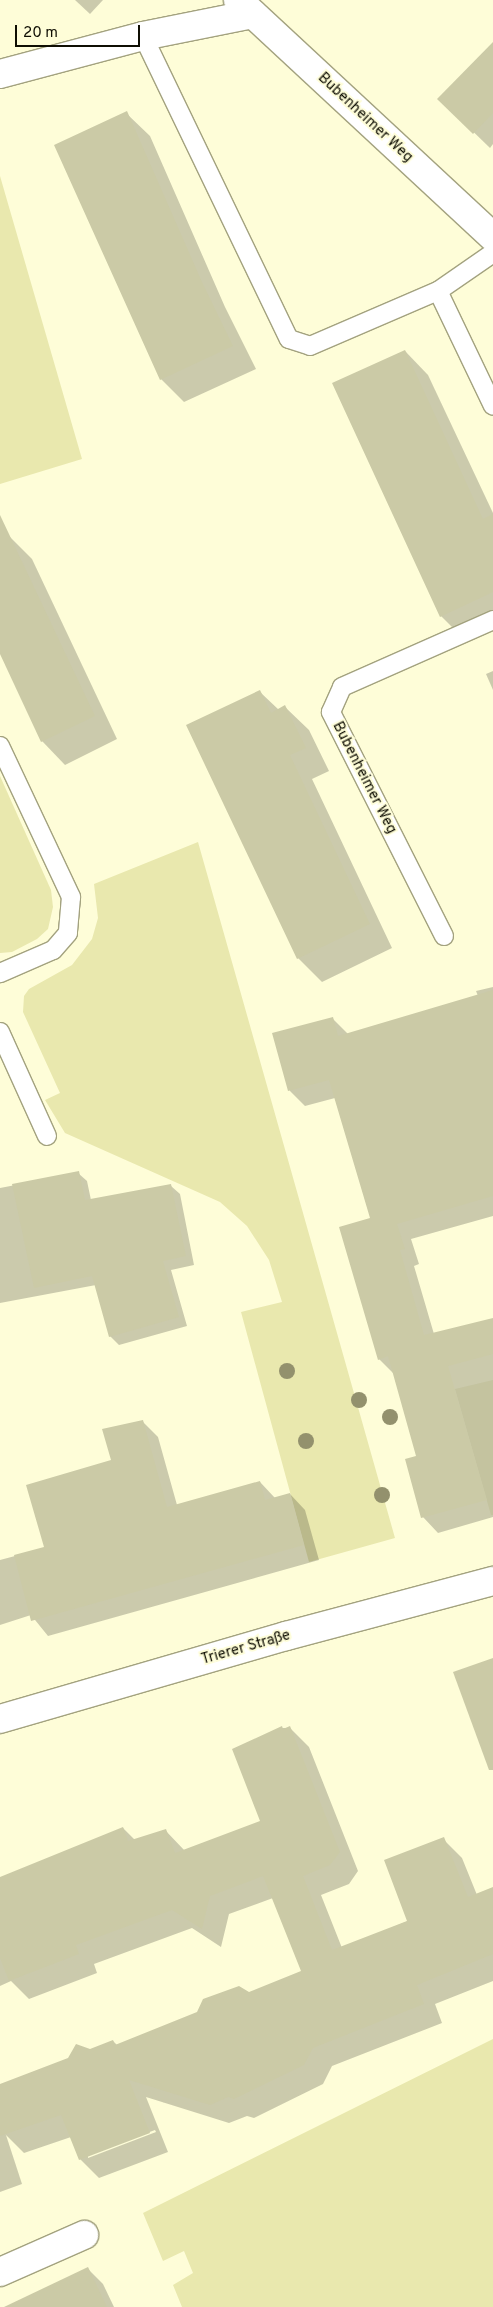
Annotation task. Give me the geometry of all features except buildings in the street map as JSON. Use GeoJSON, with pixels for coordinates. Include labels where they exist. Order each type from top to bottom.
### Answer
{"type":"FeatureCollection","features":[{"type":"Feature","properties":{"kind":"street"},"geometry":{"type":"LineString","coordinates":[[0,74],[245,7]]}},
{"type":"Feature","properties":{"kind":"street","name":"Bubenheimer Weg"},"geometry":{"type":"LineString","coordinates":[[245,7],[493,237]]}},
{"type":"Feature","properties":{"kind":"street","name":"Trierer Straße"},"geometry":{"type":"LineString","coordinates":[[0,1720],[286,1636],[493,1581]]}},
{"type":"Feature","properties":{"kind":"street"},"geometry":{"type":"LineString","coordinates":[[0,2272],[84,2234]]}},
{"type":"Feature","properties":{"kind":"lane"},"geometry":{"type":"LineString","coordinates":[[143,36],[289,339],[310,346],[438,291],[493,254]]}},
{"type":"Feature","properties":{"kind":"lane"},"geometry":{"type":"LineString","coordinates":[[438,291],[493,406]]}},
{"type":"Feature","properties":{"kind":"lane","name":"Bubenheimer Weg"},"geometry":{"type":"LineString","coordinates":[[444,936],[331,712],[342,687],[493,620]]}},
{"type":"Feature","properties":{"kind":"lane"},"geometry":{"type":"LineString","coordinates":[[0,746],[71,897],[68,933],[54,950],[0,973]]}},
{"type":"Feature","properties":{"kind":"lane"},"geometry":{"type":"LineString","coordinates":[[0,1032],[47,1136]]}},
{"type":"Feature","properties":{"kind":"shaded area"},"geometry":{"type":"Polygon","coordinates":[[[0,176],[82,459],[0,484],[0,176]]]}},
{"type":"Feature","properties":{"kind":"shaded area"},"geometry":{"type":"Polygon","coordinates":[[[0,776],[51,890],[53,907],[48,929],[37,939],[12,952],[0,953],[0,776]]]}},
{"type":"Feature","properties":{"kind":"shaded area"},"geometry":{"type":"Polygon","coordinates":[[[198,842],[395,1538],[309,1562],[241,1312],[282,1302],[269,1260],[247,1226],[220,1202],[65,1133],[45,1100],[60,1093],[23,1012],[24,996],[29,989],[72,965],[92,939],[98,918],[94,884],[198,842]]]}},
{"type":"Feature","properties":{"kind":"shaded area"},"geometry":{"type":"Polygon","coordinates":[[[493,1380],[493,1515],[491,1515],[455,1389],[493,1380]]]}},
{"type":"Feature","properties":{"kind":"shaded area"},"geometry":{"type":"Polygon","coordinates":[[[493,2039],[493,2307],[182,2307],[173,2285],[193,2273],[184,2251],[163,2261],[143,2213],[493,2039]]]}}]}
